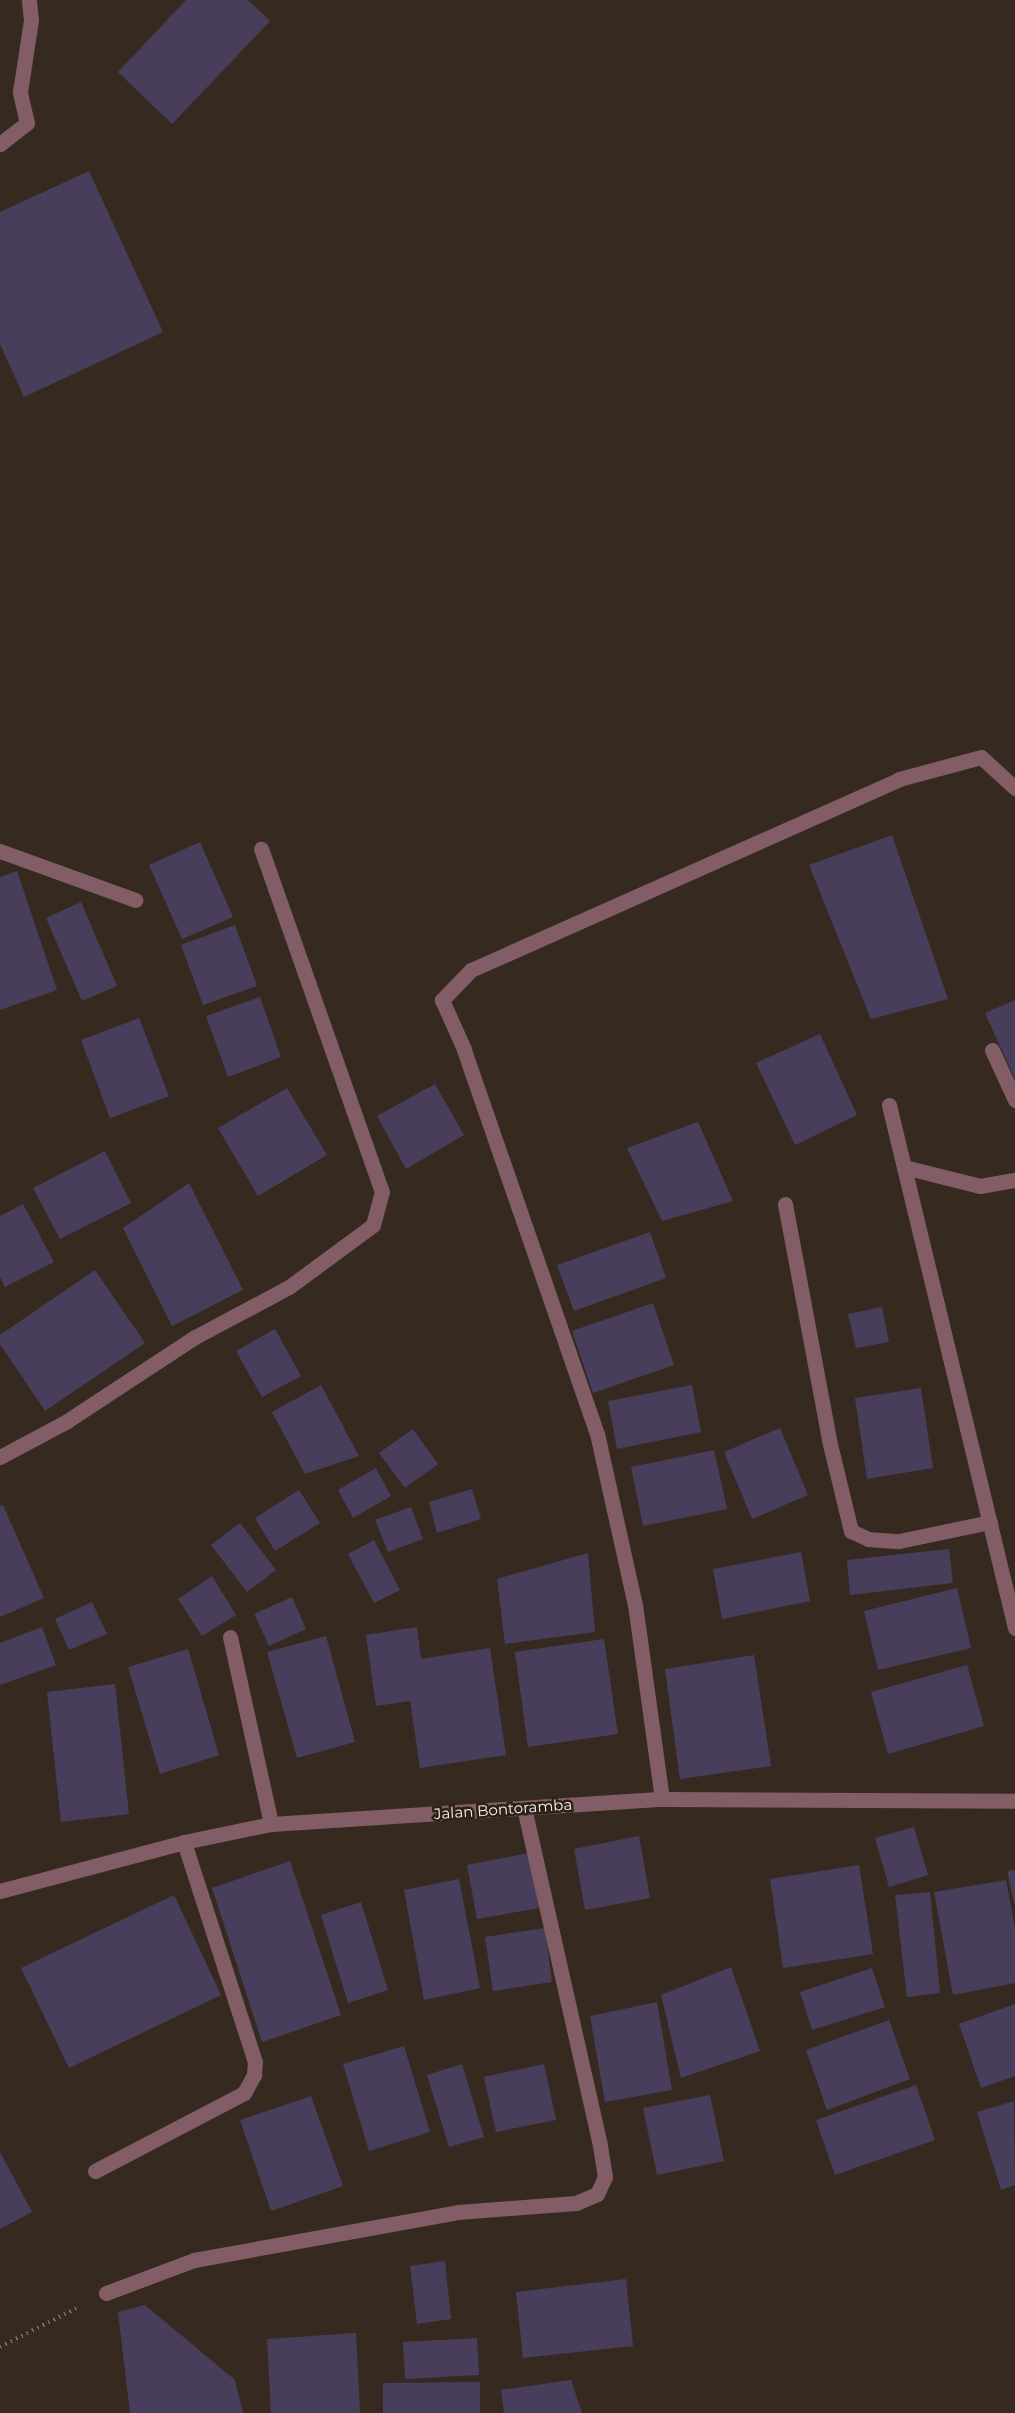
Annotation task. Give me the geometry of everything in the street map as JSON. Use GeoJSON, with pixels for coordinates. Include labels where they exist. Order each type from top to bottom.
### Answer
{"type":"FeatureCollection","features":[{"type":"Feature","properties":{"kind":"street"},"geometry":{"type":"LineString","coordinates":[[0,144],[27,123],[20,92],[31,20],[29,0]]}},
{"type":"Feature","properties":{"kind":"street"},"geometry":{"type":"LineString","coordinates":[[662,1799],[635,1605],[597,1434],[468,1060],[442,1000],[471,970],[899,779],[981,757],[1015,788]]}},
{"type":"Feature","properties":{"kind":"street"},"geometry":{"type":"LineString","coordinates":[[0,1457],[67,1420],[195,1337],[289,1287],[373,1225],[382,1192],[261,849]]}},
{"type":"Feature","properties":{"kind":"street"},"geometry":{"type":"LineString","coordinates":[[0,851],[135,900]]}},
{"type":"Feature","properties":{"kind":"street"},"geometry":{"type":"LineString","coordinates":[[992,1050],[1015,1100]]}},
{"type":"Feature","properties":{"kind":"street"},"geometry":{"type":"LineString","coordinates":[[889,1105],[1015,1628]]}},
{"type":"Feature","properties":{"kind":"street"},"geometry":{"type":"LineString","coordinates":[[904,1167],[980,1186],[1015,1180]]}},
{"type":"Feature","properties":{"kind":"street"},"geometry":{"type":"LineString","coordinates":[[784,1204],[829,1440],[851,1531],[868,1539],[899,1541],[990,1522]]}},
{"type":"Feature","properties":{"kind":"street"},"geometry":{"type":"LineString","coordinates":[[230,1637],[271,1824]]}},
{"type":"Feature","properties":{"kind":"street","name":"Jalan Bontoramba"},"geometry":{"type":"LineString","coordinates":[[0,1891],[184,1842],[271,1824],[662,1799],[1015,1801]]}},
{"type":"Feature","properties":{"kind":"street"},"geometry":{"type":"LineString","coordinates":[[106,2293],[194,2260],[458,2212],[576,2203],[597,2194],[605,2177],[600,2145],[524,1808]]}},
{"type":"Feature","properties":{"kind":"street"},"geometry":{"type":"LineString","coordinates":[[95,2171],[244,2093],[254,2075],[255,2062],[184,1842]]}},
{"type":"Feature","properties":{"kind":"path"},"geometry":{"type":"LineString","coordinates":[[0,2347],[106,2293]]}},
{"type":"Feature","properties":{"kind":"building"},"geometry":{"type":"Polygon","coordinates":[[[186,0],[248,0],[270,21],[172,124],[118,72],[186,0]]]}},
{"type":"Feature","properties":{"kind":"building"},"geometry":{"type":"Polygon","coordinates":[[[89,171],[163,332],[24,397],[0,344],[0,212],[89,171]]]}},
{"type":"Feature","properties":{"kind":"building"},"geometry":{"type":"Polygon","coordinates":[[[892,835],[948,999],[871,1019],[809,865],[892,835]]]}},
{"type":"Feature","properties":{"kind":"building"},"geometry":{"type":"Polygon","coordinates":[[[200,842],[233,917],[182,939],[149,865],[200,842]]]}},
{"type":"Feature","properties":{"kind":"building"},"geometry":{"type":"Polygon","coordinates":[[[17,871],[57,990],[0,1010],[0,877],[17,871]]]}},
{"type":"Feature","properties":{"kind":"building"},"geometry":{"type":"Polygon","coordinates":[[[81,902],[117,986],[82,1001],[46,918],[81,902]]]}},
{"type":"Feature","properties":{"kind":"building"},"geometry":{"type":"Polygon","coordinates":[[[235,925],[257,986],[203,1005],[181,945],[235,925]]]}},
{"type":"Feature","properties":{"kind":"building"},"geometry":{"type":"Polygon","coordinates":[[[260,997],[281,1057],[228,1077],[206,1016],[260,997]]]}},
{"type":"Feature","properties":{"kind":"building"},"geometry":{"type":"Polygon","coordinates":[[[1015,1000],[1015,1079],[985,1013],[1015,1000]]]}},
{"type":"Feature","properties":{"kind":"building"},"geometry":{"type":"Polygon","coordinates":[[[139,1018],[169,1096],[110,1118],[81,1040],[139,1018]]]}},
{"type":"Feature","properties":{"kind":"building"},"geometry":{"type":"Polygon","coordinates":[[[820,1034],[857,1115],[795,1145],[756,1063],[820,1034]]]}},
{"type":"Feature","properties":{"kind":"building"},"geometry":{"type":"Polygon","coordinates":[[[435,1084],[464,1135],[406,1169],[377,1116],[435,1084]]]}},
{"type":"Feature","properties":{"kind":"building"},"geometry":{"type":"Polygon","coordinates":[[[287,1088],[327,1155],[258,1196],[218,1128],[287,1088]]]}},
{"type":"Feature","properties":{"kind":"building"},"geometry":{"type":"Polygon","coordinates":[[[698,1122],[733,1201],[662,1221],[627,1148],[698,1122]]]}},
{"type":"Feature","properties":{"kind":"building"},"geometry":{"type":"Polygon","coordinates":[[[105,1151],[131,1203],[60,1239],[33,1188],[105,1151]]]}},
{"type":"Feature","properties":{"kind":"building"},"geometry":{"type":"Polygon","coordinates":[[[189,1183],[243,1290],[172,1326],[123,1228],[189,1183]]]}},
{"type":"Feature","properties":{"kind":"building"},"geometry":{"type":"Polygon","coordinates":[[[23,1204],[54,1262],[5,1287],[0,1277],[0,1216],[23,1204]]]}},
{"type":"Feature","properties":{"kind":"building"},"geometry":{"type":"Polygon","coordinates":[[[650,1232],[666,1278],[574,1311],[557,1265],[650,1232]]]}},
{"type":"Feature","properties":{"kind":"building"},"geometry":{"type":"Polygon","coordinates":[[[95,1270],[145,1343],[45,1411],[0,1344],[0,1335],[95,1270]]]}},
{"type":"Feature","properties":{"kind":"building"},"geometry":{"type":"Polygon","coordinates":[[[653,1303],[674,1365],[593,1393],[572,1331],[653,1303]]]}},
{"type":"Feature","properties":{"kind":"building"},"geometry":{"type":"Polygon","coordinates":[[[882,1307],[889,1342],[856,1348],[848,1314],[882,1307]]]}},
{"type":"Feature","properties":{"kind":"building"},"geometry":{"type":"Polygon","coordinates":[[[275,1329],[301,1376],[262,1397],[236,1351],[275,1329]]]}},
{"type":"Feature","properties":{"kind":"building"},"geometry":{"type":"Polygon","coordinates":[[[321,1385],[359,1456],[305,1474],[272,1412],[321,1385]]]}},
{"type":"Feature","properties":{"kind":"building"},"geometry":{"type":"Polygon","coordinates":[[[692,1385],[701,1432],[617,1449],[608,1401],[692,1385]]]}},
{"type":"Feature","properties":{"kind":"building"},"geometry":{"type":"Polygon","coordinates":[[[921,1388],[933,1468],[867,1479],[855,1398],[921,1388]]]}},
{"type":"Feature","properties":{"kind":"building"},"geometry":{"type":"Polygon","coordinates":[[[780,1428],[808,1495],[752,1519],[724,1452],[780,1428]]]}},
{"type":"Feature","properties":{"kind":"building"},"geometry":{"type":"Polygon","coordinates":[[[413,1429],[438,1464],[405,1488],[379,1453],[413,1429]]]}},
{"type":"Feature","properties":{"kind":"building"},"geometry":{"type":"Polygon","coordinates":[[[714,1450],[727,1509],[643,1526],[631,1467],[714,1450]]]}},
{"type":"Feature","properties":{"kind":"building"},"geometry":{"type":"Polygon","coordinates":[[[376,1468],[391,1496],[353,1518],[338,1490],[376,1468]]]}},
{"type":"Feature","properties":{"kind":"building"},"geometry":{"type":"Polygon","coordinates":[[[472,1489],[481,1519],[437,1533],[429,1502],[472,1489]]]}},
{"type":"Feature","properties":{"kind":"building"},"geometry":{"type":"Polygon","coordinates":[[[299,1490],[320,1523],[275,1551],[255,1518],[299,1490]]]}},
{"type":"Feature","properties":{"kind":"building"},"geometry":{"type":"Polygon","coordinates":[[[3,1505],[44,1598],[0,1617],[0,1506],[3,1505]]]}},
{"type":"Feature","properties":{"kind":"building"},"geometry":{"type":"Polygon","coordinates":[[[411,1507],[423,1539],[388,1552],[375,1520],[411,1507]]]}},
{"type":"Feature","properties":{"kind":"building"},"geometry":{"type":"Polygon","coordinates":[[[240,1523],[276,1570],[247,1592],[211,1545],[240,1523]]]}},
{"type":"Feature","properties":{"kind":"building"},"geometry":{"type":"Polygon","coordinates":[[[374,1540],[400,1590],[374,1603],[348,1554],[374,1540]]]}},
{"type":"Feature","properties":{"kind":"building"},"geometry":{"type":"Polygon","coordinates":[[[949,1549],[953,1583],[850,1595],[847,1560],[949,1549]]]}},
{"type":"Feature","properties":{"kind":"building"},"geometry":{"type":"Polygon","coordinates":[[[801,1552],[810,1601],[722,1619],[713,1569],[801,1552]]]}},
{"type":"Feature","properties":{"kind":"building"},"geometry":{"type":"Polygon","coordinates":[[[588,1553],[595,1632],[505,1644],[497,1579],[588,1553]]]}},
{"type":"Feature","properties":{"kind":"building"},"geometry":{"type":"Polygon","coordinates":[[[212,1576],[236,1615],[202,1636],[178,1599],[212,1576]]]}},
{"type":"Feature","properties":{"kind":"building"},"geometry":{"type":"Polygon","coordinates":[[[957,1588],[971,1648],[878,1670],[864,1611],[957,1588]]]}},
{"type":"Feature","properties":{"kind":"building"},"geometry":{"type":"Polygon","coordinates":[[[292,1597],[306,1629],[269,1646],[254,1614],[292,1597]]]}},
{"type":"Feature","properties":{"kind":"building"},"geometry":{"type":"Polygon","coordinates":[[[92,1602],[107,1634],[69,1650],[55,1619],[92,1602]]]}},
{"type":"Feature","properties":{"kind":"building"},"geometry":{"type":"Polygon","coordinates":[[[42,1627],[56,1665],[0,1685],[0,1643],[42,1627]]]}},
{"type":"Feature","properties":{"kind":"building"},"geometry":{"type":"Polygon","coordinates":[[[417,1627],[421,1659],[490,1648],[506,1755],[420,1768],[410,1701],[376,1706],[366,1635],[417,1627]]]}},
{"type":"Feature","properties":{"kind":"building"},"geometry":{"type":"Polygon","coordinates":[[[326,1636],[355,1742],[297,1758],[267,1652],[326,1636]]]}},
{"type":"Feature","properties":{"kind":"building"},"geometry":{"type":"Polygon","coordinates":[[[604,1639],[618,1734],[528,1747],[515,1652],[604,1639]]]}},
{"type":"Feature","properties":{"kind":"building"},"geometry":{"type":"Polygon","coordinates":[[[188,1649],[219,1755],[160,1774],[128,1667],[188,1649]]]}},
{"type":"Feature","properties":{"kind":"building"},"geometry":{"type":"Polygon","coordinates":[[[754,1655],[771,1766],[680,1779],[665,1669],[754,1655]]]}},
{"type":"Feature","properties":{"kind":"building"},"geometry":{"type":"Polygon","coordinates":[[[967,1665],[984,1726],[888,1754],[871,1692],[967,1665]]]}},
{"type":"Feature","properties":{"kind":"building"},"geometry":{"type":"Polygon","coordinates":[[[115,1684],[129,1814],[61,1822],[47,1692],[115,1684]]]}},
{"type":"Feature","properties":{"kind":"building"},"geometry":{"type":"Polygon","coordinates":[[[914,1827],[928,1875],[889,1887],[875,1838],[914,1827]]]}},
{"type":"Feature","properties":{"kind":"building"},"geometry":{"type":"Polygon","coordinates":[[[639,1836],[650,1898],[585,1910],[574,1849],[639,1836]]]}},
{"type":"Feature","properties":{"kind":"building"},"geometry":{"type":"Polygon","coordinates":[[[529,1853],[539,1908],[477,1919],[467,1865],[529,1853]]]}},
{"type":"Feature","properties":{"kind":"building"},"geometry":{"type":"Polygon","coordinates":[[[290,1861],[341,2015],[262,2042],[212,1888],[290,1861]]]}},
{"type":"Feature","properties":{"kind":"building"},"geometry":{"type":"Polygon","coordinates":[[[859,1865],[873,1954],[783,1968],[770,1879],[859,1865]]]}},
{"type":"Feature","properties":{"kind":"building"},"geometry":{"type":"Polygon","coordinates":[[[1015,1870],[1015,1903],[1014,1903],[1007,1871],[1015,1870]]]}},
{"type":"Feature","properties":{"kind":"building"},"geometry":{"type":"Polygon","coordinates":[[[459,1879],[480,1988],[424,2000],[404,1890],[459,1879]]]}},
{"type":"Feature","properties":{"kind":"building"},"geometry":{"type":"Polygon","coordinates":[[[1006,1880],[1015,1929],[1015,1983],[953,1995],[934,1892],[1006,1880]]]}},
{"type":"Feature","properties":{"kind":"building"},"geometry":{"type":"Polygon","coordinates":[[[930,1892],[940,1993],[907,1997],[895,1895],[930,1892]]]}},
{"type":"Feature","properties":{"kind":"building"},"geometry":{"type":"Polygon","coordinates":[[[174,1895],[221,1995],[69,2068],[21,1968],[174,1895]]]}},
{"type":"Feature","properties":{"kind":"building"},"geometry":{"type":"Polygon","coordinates":[[[361,1902],[388,1990],[348,2003],[321,1915],[361,1902]]]}},
{"type":"Feature","properties":{"kind":"building"},"geometry":{"type":"Polygon","coordinates":[[[545,1928],[552,1982],[493,1991],[485,1937],[545,1928]]]}},
{"type":"Feature","properties":{"kind":"building"},"geometry":{"type":"Polygon","coordinates":[[[731,1967],[760,2051],[681,2078],[661,1995],[731,1967]]]}},
{"type":"Feature","properties":{"kind":"building"},"geometry":{"type":"Polygon","coordinates":[[[872,1968],[885,2007],[812,2030],[800,1992],[872,1968]]]}},
{"type":"Feature","properties":{"kind":"building"},"geometry":{"type":"Polygon","coordinates":[[[657,2002],[672,2090],[605,2102],[590,2016],[657,2002]]]}},
{"type":"Feature","properties":{"kind":"building"},"geometry":{"type":"Polygon","coordinates":[[[1015,2004],[1015,2076],[981,2088],[959,2024],[1015,2004]]]}},
{"type":"Feature","properties":{"kind":"building"},"geometry":{"type":"Polygon","coordinates":[[[889,2020],[910,2079],[827,2110],[806,2050],[889,2020]]]}},
{"type":"Feature","properties":{"kind":"building"},"geometry":{"type":"Polygon","coordinates":[[[404,2046],[430,2132],[369,2151],[343,2064],[404,2046]]]}},
{"type":"Feature","properties":{"kind":"building"},"geometry":{"type":"Polygon","coordinates":[[[462,2064],[484,2137],[449,2147],[427,2075],[462,2064]]]}},
{"type":"Feature","properties":{"kind":"building"},"geometry":{"type":"Polygon","coordinates":[[[544,2064],[556,2120],[496,2132],[484,2077],[544,2064]]]}},
{"type":"Feature","properties":{"kind":"building"},"geometry":{"type":"Polygon","coordinates":[[[916,2085],[935,2140],[835,2175],[816,2120],[916,2085]]]}},
{"type":"Feature","properties":{"kind":"building"},"geometry":{"type":"Polygon","coordinates":[[[710,2095],[724,2161],[657,2175],[643,2108],[710,2095]]]}},
{"type":"Feature","properties":{"kind":"building"},"geometry":{"type":"Polygon","coordinates":[[[311,2096],[343,2186],[271,2211],[240,2120],[311,2096]]]}},
{"type":"Feature","properties":{"kind":"building"},"geometry":{"type":"Polygon","coordinates":[[[1014,2101],[1015,2185],[1001,2190],[977,2112],[1014,2101]]]}},
{"type":"Feature","properties":{"kind":"building"},"geometry":{"type":"Polygon","coordinates":[[[0,2152],[32,2212],[0,2229],[0,2152]]]}},
{"type":"Feature","properties":{"kind":"building"},"geometry":{"type":"Polygon","coordinates":[[[445,2261],[451,2319],[417,2324],[410,2266],[445,2261]]]}},
{"type":"Feature","properties":{"kind":"building"},"geometry":{"type":"Polygon","coordinates":[[[626,2279],[633,2346],[523,2358],[516,2292],[626,2279]]]}},
{"type":"Feature","properties":{"kind":"building"},"geometry":{"type":"Polygon","coordinates":[[[145,2305],[235,2380],[243,2413],[130,2413],[118,2312],[145,2305]]]}},
{"type":"Feature","properties":{"kind":"building"},"geometry":{"type":"Polygon","coordinates":[[[356,2333],[360,2413],[271,2413],[267,2339],[356,2333]]]}},
{"type":"Feature","properties":{"kind":"building"},"geometry":{"type":"Polygon","coordinates":[[[477,2338],[479,2375],[405,2379],[403,2342],[477,2338]]]}},
{"type":"Feature","properties":{"kind":"building"},"geometry":{"type":"Polygon","coordinates":[[[571,2380],[582,2413],[504,2413],[501,2390],[571,2380]]]}},
{"type":"Feature","properties":{"kind":"building"},"geometry":{"type":"Polygon","coordinates":[[[480,2382],[480,2413],[383,2413],[383,2383],[480,2382]]]}}]}
